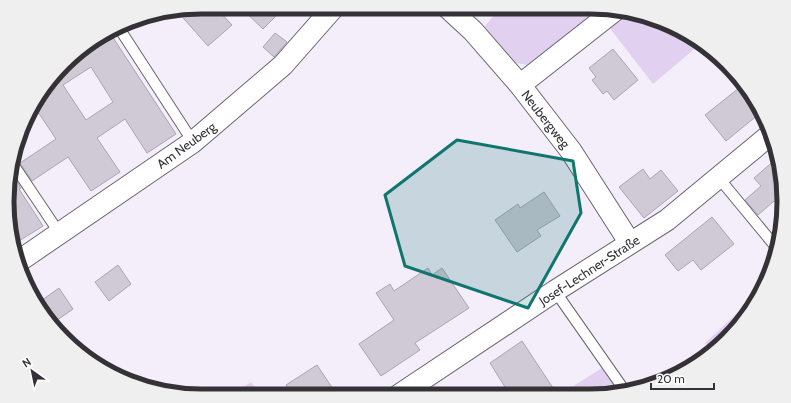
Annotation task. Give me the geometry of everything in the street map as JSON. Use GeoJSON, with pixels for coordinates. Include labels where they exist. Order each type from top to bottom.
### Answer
{"type":"FeatureCollection","features":[{"type":"Feature","properties":{"kind":"street","name":"Am Neuberg"},"geometry":{"type":"LineString","coordinates":[[23,258],[193,142],[283,65],[328,14]]}},
{"type":"Feature","properties":{"kind":"street","name":"Neubergweg"},"geometry":{"type":"LineString","coordinates":[[455,14],[473,31],[520,85],[571,151],[630,243]]}},
{"type":"Feature","properties":{"kind":"street"},"geometry":{"type":"LineString","coordinates":[[520,85],[609,15]]}},
{"type":"Feature","properties":{"kind":"street","name":"Josef-Lechner-Straße"},"geometry":{"type":"LineString","coordinates":[[408,389],[555,291],[667,220],[766,138]]}},
{"type":"Feature","properties":{"kind":"lane"},"geometry":{"type":"LineString","coordinates":[[122,32],[193,142]]}},
{"type":"Feature","properties":{"kind":"lane"},"geometry":{"type":"LineString","coordinates":[[17,170],[60,234]]}},
{"type":"Feature","properties":{"kind":"lane"},"geometry":{"type":"LineString","coordinates":[[718,177],[772,243]]}},
{"type":"Feature","properties":{"kind":"lane"},"geometry":{"type":"LineString","coordinates":[[555,291],[621,386]]}},
{"type":"Feature","properties":{"kind":"highlighted area"},"geometry":{"type":"Polygon","coordinates":[[[457,140],[573,161],[581,213],[528,308],[405,266],[385,195],[457,140]]]}},
{"type":"Feature","properties":{"kind":"shaded area"},"geometry":{"type":"Polygon","coordinates":[[[495,14],[595,14],[528,65],[516,63],[484,27],[495,14]]]}},
{"type":"Feature","properties":{"kind":"shaded area"},"geometry":{"type":"Polygon","coordinates":[[[622,17],[638,20],[672,33],[696,47],[653,84],[609,27],[622,17]]]}},
{"type":"Feature","properties":{"kind":"shaded area"},"geometry":{"type":"Polygon","coordinates":[[[745,306],[722,334],[708,346],[705,343],[745,306]]]}},
{"type":"Feature","properties":{"kind":"shaded area"},"geometry":{"type":"Polygon","coordinates":[[[602,368],[615,387],[602,389],[569,389],[602,368]]]}},
{"type":"Feature","properties":{"kind":"shaded area"},"geometry":{"type":"Polygon","coordinates":[[[251,382],[256,389],[240,389],[251,382]]]}},
{"type":"Feature","properties":{"kind":"building"},"geometry":{"type":"Polygon","coordinates":[[[222,14],[232,25],[208,46],[181,15],[222,14]]]}},
{"type":"Feature","properties":{"kind":"building"},"geometry":{"type":"Polygon","coordinates":[[[247,14],[278,14],[263,29],[247,14]]]}},
{"type":"Feature","properties":{"kind":"building"},"geometry":{"type":"Polygon","coordinates":[[[275,33],[287,42],[274,57],[263,47],[275,33]]]}},
{"type":"Feature","properties":{"kind":"building"},"geometry":{"type":"Polygon","coordinates":[[[112,37],[176,134],[147,153],[125,119],[97,138],[120,172],[91,191],[68,157],[32,181],[20,163],[56,139],[37,111],[39,108],[53,87],[69,69],[87,53],[112,37]],[[91,67],[63,85],[86,120],[113,102],[91,67]]]}},
{"type":"Feature","properties":{"kind":"building"},"geometry":{"type":"Polygon","coordinates":[[[613,49],[638,80],[614,100],[607,91],[603,94],[592,80],[596,77],[589,68],[613,49]]]}},
{"type":"Feature","properties":{"kind":"building"},"geometry":{"type":"Polygon","coordinates":[[[739,88],[756,116],[726,141],[705,115],[739,88]]]}},
{"type":"Feature","properties":{"kind":"building"},"geometry":{"type":"Polygon","coordinates":[[[773,162],[777,189],[777,205],[774,201],[758,215],[745,200],[761,186],[754,178],[773,162]]]}},
{"type":"Feature","properties":{"kind":"building"},"geometry":{"type":"Polygon","coordinates":[[[643,169],[650,179],[661,170],[678,191],[644,218],[619,187],[643,169]]]}},
{"type":"Feature","properties":{"kind":"building"},"geometry":{"type":"Polygon","coordinates":[[[16,180],[21,188],[19,189],[43,226],[19,241],[14,214],[16,180]]]}},
{"type":"Feature","properties":{"kind":"building"},"geometry":{"type":"Polygon","coordinates":[[[544,192],[560,216],[537,230],[541,236],[517,252],[495,220],[518,204],[520,208],[544,192]]]}},
{"type":"Feature","properties":{"kind":"building"},"geometry":{"type":"Polygon","coordinates":[[[712,217],[734,244],[701,270],[693,260],[678,271],[665,255],[712,217]]]}},
{"type":"Feature","properties":{"kind":"building"},"geometry":{"type":"Polygon","coordinates":[[[118,265],[131,284],[109,301],[95,282],[118,265]]]}},
{"type":"Feature","properties":{"kind":"building"},"geometry":{"type":"Polygon","coordinates":[[[428,268],[432,275],[442,268],[469,308],[415,343],[420,350],[381,376],[359,344],[394,320],[376,293],[390,284],[394,291],[428,268]]]}},
{"type":"Feature","properties":{"kind":"building"},"geometry":{"type":"Polygon","coordinates":[[[59,288],[73,309],[57,320],[42,300],[59,288]]]}},
{"type":"Feature","properties":{"kind":"building"},"geometry":{"type":"Polygon","coordinates":[[[522,341],[554,389],[506,389],[490,363],[522,341]]]}},
{"type":"Feature","properties":{"kind":"building"},"geometry":{"type":"Polygon","coordinates":[[[317,365],[333,389],[289,389],[286,385],[317,365]]]}}]}
